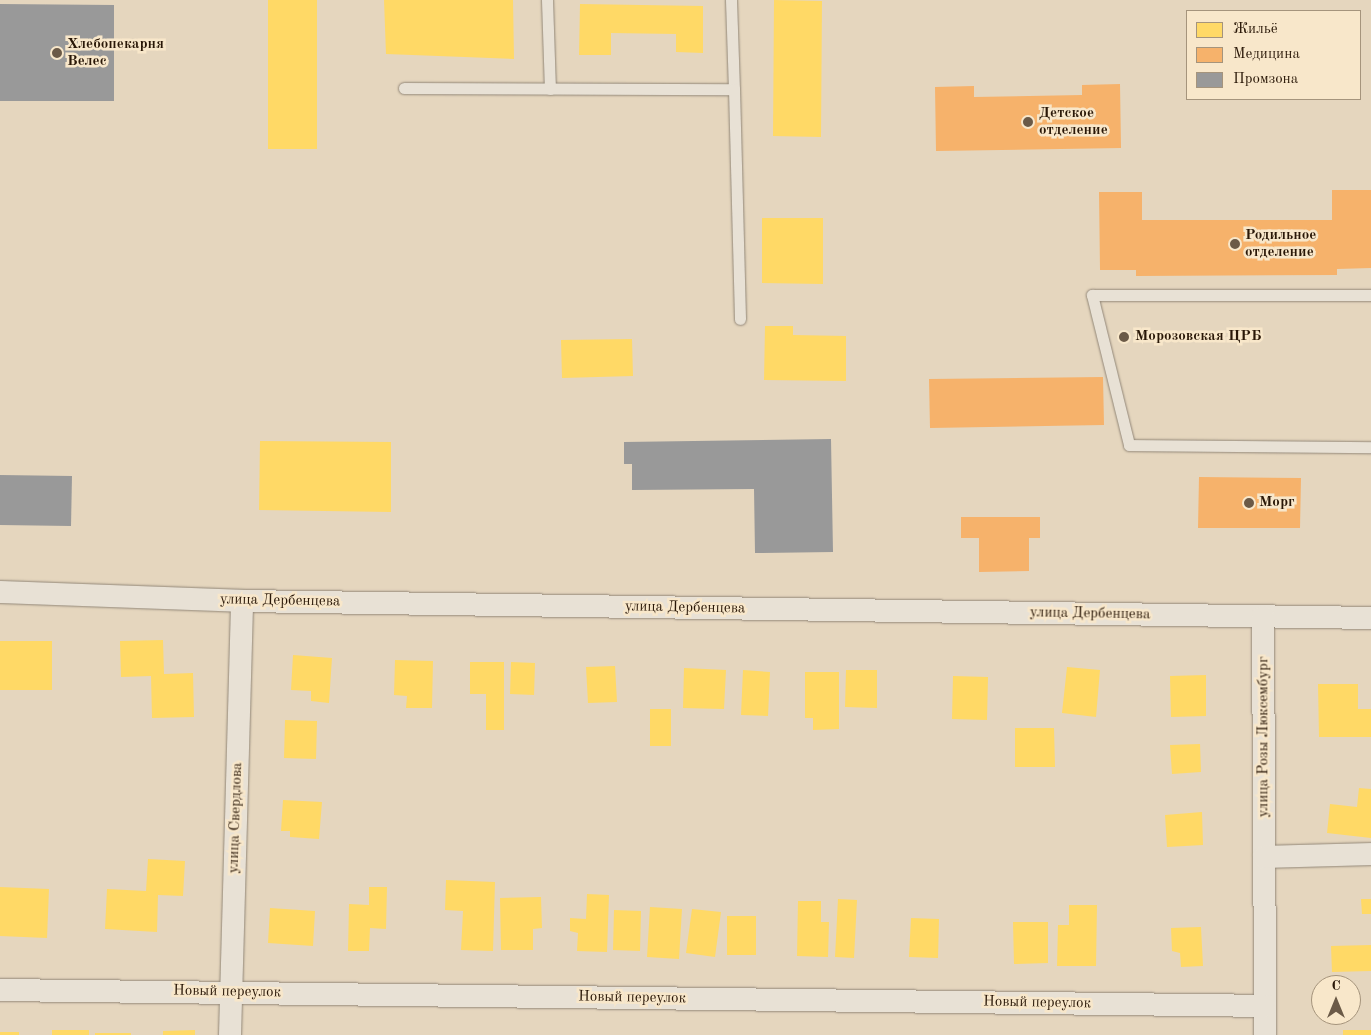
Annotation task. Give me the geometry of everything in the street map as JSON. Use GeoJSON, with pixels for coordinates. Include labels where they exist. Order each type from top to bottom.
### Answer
{"type":"FeatureCollection","features":[{"type":"Feature","properties":{"kind":"street","name":"улица Дербенцева"},"geometry":{"type":"LineString","coordinates":[[0,592],[242,601],[1371,618]]}},
{"type":"Feature","properties":{"kind":"street","name":"улица Свердлова"},"geometry":{"type":"LineString","coordinates":[[230,1035],[242,601]]}},
{"type":"Feature","properties":{"kind":"street","name":"улица Розы Люксембург"},"geometry":{"type":"LineString","coordinates":[[1264,617],[1265,1035]]}},
{"type":"Feature","properties":{"kind":"street"},"geometry":{"type":"LineString","coordinates":[[1264,857],[1371,854]]}},
{"type":"Feature","properties":{"kind":"street","name":"Новый переулок"},"geometry":{"type":"LineString","coordinates":[[0,990],[1264,1006]]}},
{"type":"Feature","properties":{"kind":"lane"},"geometry":{"type":"LineString","coordinates":[[548,0],[550,89]]}},
{"type":"Feature","properties":{"kind":"lane"},"geometry":{"type":"LineString","coordinates":[[732,0],[740,319]]}},
{"type":"Feature","properties":{"kind":"lane"},"geometry":{"type":"LineString","coordinates":[[404,88],[734,89]]}},
{"type":"Feature","properties":{"kind":"lane"},"geometry":{"type":"LineString","coordinates":[[1371,294],[1092,295],[1129,445],[1371,447]]}},
{"type":"Feature","properties":{"kind":"building: Жильё"},"geometry":{"type":"Polygon","coordinates":[[[268,0],[317,0],[317,149],[268,149],[268,0]]]}},
{"type":"Feature","properties":{"kind":"building: Жильё"},"geometry":{"type":"Polygon","coordinates":[[[384,0],[513,0],[514,59],[386,54],[384,0]]]}},
{"type":"Feature","properties":{"kind":"building: Жильё"},"geometry":{"type":"Polygon","coordinates":[[[774,0],[822,1],[821,137],[773,136],[774,0]]]}},
{"type":"Feature","properties":{"kind":"building: Жильё"},"geometry":{"type":"Polygon","coordinates":[[[580,4],[703,6],[703,53],[676,52],[676,34],[611,33],[611,55],[579,55],[580,4]]]}},
{"type":"Feature","properties":{"kind":"building: Жильё"},"geometry":{"type":"Polygon","coordinates":[[[762,218],[823,218],[823,284],[762,283],[762,218]]]}},
{"type":"Feature","properties":{"kind":"building: Жильё"},"geometry":{"type":"Polygon","coordinates":[[[765,326],[793,326],[793,335],[846,336],[846,381],[764,380],[765,326]]]}},
{"type":"Feature","properties":{"kind":"building: Жильё"},"geometry":{"type":"Polygon","coordinates":[[[632,339],[633,376],[562,378],[561,340],[632,339]]]}},
{"type":"Feature","properties":{"kind":"building: Жильё"},"geometry":{"type":"Polygon","coordinates":[[[260,441],[391,442],[391,512],[259,510],[260,441]]]}},
{"type":"Feature","properties":{"kind":"building: Жильё"},"geometry":{"type":"Polygon","coordinates":[[[163,640],[164,674],[193,673],[194,717],[152,718],[151,676],[121,677],[120,641],[163,640]]]}},
{"type":"Feature","properties":{"kind":"building: Жильё"},"geometry":{"type":"Polygon","coordinates":[[[0,641],[52,641],[52,690],[0,690],[0,641]]]}},
{"type":"Feature","properties":{"kind":"building: Жильё"},"geometry":{"type":"Polygon","coordinates":[[[293,655],[332,658],[329,703],[311,701],[311,691],[291,690],[293,655]]]}},
{"type":"Feature","properties":{"kind":"building: Жильё"},"geometry":{"type":"Polygon","coordinates":[[[395,660],[433,661],[432,708],[406,708],[407,696],[394,695],[395,660]]]}},
{"type":"Feature","properties":{"kind":"building: Жильё"},"geometry":{"type":"Polygon","coordinates":[[[470,662],[504,662],[504,730],[486,730],[486,694],[470,694],[470,662]]]}},
{"type":"Feature","properties":{"kind":"building: Жильё"},"geometry":{"type":"Polygon","coordinates":[[[511,662],[535,663],[534,695],[510,694],[511,662]]]}},
{"type":"Feature","properties":{"kind":"building: Жильё"},"geometry":{"type":"Polygon","coordinates":[[[615,666],[617,702],[588,703],[586,667],[615,666]]]}},
{"type":"Feature","properties":{"kind":"building: Жильё"},"geometry":{"type":"Polygon","coordinates":[[[1067,667],[1100,670],[1096,717],[1062,713],[1067,667]]]}},
{"type":"Feature","properties":{"kind":"building: Жильё"},"geometry":{"type":"Polygon","coordinates":[[[684,668],[726,670],[724,709],[683,708],[684,668]]]}},
{"type":"Feature","properties":{"kind":"building: Жильё"},"geometry":{"type":"Polygon","coordinates":[[[743,670],[770,672],[768,716],[741,715],[743,670]]]}},
{"type":"Feature","properties":{"kind":"building: Жильё"},"geometry":{"type":"Polygon","coordinates":[[[846,670],[877,670],[877,708],[845,707],[846,670]]]}},
{"type":"Feature","properties":{"kind":"building: Жильё"},"geometry":{"type":"Polygon","coordinates":[[[805,672],[839,672],[839,729],[813,730],[813,718],[805,718],[805,672]]]}},
{"type":"Feature","properties":{"kind":"building: Жильё"},"geometry":{"type":"Polygon","coordinates":[[[1206,675],[1206,716],[1171,717],[1170,676],[1206,675]]]}},
{"type":"Feature","properties":{"kind":"building: Жильё"},"geometry":{"type":"Polygon","coordinates":[[[953,676],[988,677],[987,720],[952,719],[953,676]]]}},
{"type":"Feature","properties":{"kind":"building: Жильё"},"geometry":{"type":"Polygon","coordinates":[[[1318,684],[1358,684],[1358,709],[1371,709],[1371,737],[1319,737],[1318,684]]]}},
{"type":"Feature","properties":{"kind":"building: Жильё"},"geometry":{"type":"Polygon","coordinates":[[[650,709],[671,709],[671,746],[650,746],[650,709]]]}},
{"type":"Feature","properties":{"kind":"building: Жильё"},"geometry":{"type":"Polygon","coordinates":[[[285,720],[317,721],[316,759],[284,758],[285,720]]]}},
{"type":"Feature","properties":{"kind":"building: Жильё"},"geometry":{"type":"Polygon","coordinates":[[[1015,728],[1054,728],[1055,767],[1015,767],[1015,728]]]}},
{"type":"Feature","properties":{"kind":"building: Жильё"},"geometry":{"type":"Polygon","coordinates":[[[1200,744],[1201,772],[1172,774],[1170,745],[1200,744]]]}},
{"type":"Feature","properties":{"kind":"building: Жильё"},"geometry":{"type":"Polygon","coordinates":[[[1359,788],[1371,789],[1371,838],[1327,833],[1330,804],[1357,807],[1359,788]]]}},
{"type":"Feature","properties":{"kind":"building: Жильё"},"geometry":{"type":"Polygon","coordinates":[[[283,800],[322,802],[319,839],[290,837],[290,831],[281,831],[283,800]]]}},
{"type":"Feature","properties":{"kind":"building: Жильё"},"geometry":{"type":"Polygon","coordinates":[[[1202,812],[1203,845],[1167,847],[1165,815],[1202,812]]]}},
{"type":"Feature","properties":{"kind":"building: Жильё"},"geometry":{"type":"Polygon","coordinates":[[[148,859],[185,861],[183,896],[158,895],[157,932],[105,929],[107,889],[146,891],[148,859]]]}},
{"type":"Feature","properties":{"kind":"building: Жильё"},"geometry":{"type":"Polygon","coordinates":[[[446,880],[495,882],[493,951],[461,950],[463,911],[445,910],[446,880]]]}},
{"type":"Feature","properties":{"kind":"building: Жильё"},"geometry":{"type":"Polygon","coordinates":[[[0,887],[49,889],[47,938],[0,936],[0,887]]]}},
{"type":"Feature","properties":{"kind":"building: Жильё"},"geometry":{"type":"Polygon","coordinates":[[[369,887],[387,887],[386,929],[370,928],[369,951],[348,951],[349,904],[369,905],[369,887]]]}},
{"type":"Feature","properties":{"kind":"building: Жильё"},"geometry":{"type":"Polygon","coordinates":[[[587,894],[609,895],[607,952],[577,951],[578,933],[570,931],[570,918],[586,919],[587,894]]]}},
{"type":"Feature","properties":{"kind":"building: Жильё"},"geometry":{"type":"Polygon","coordinates":[[[541,897],[542,928],[533,929],[533,950],[501,950],[500,898],[541,897]]]}},
{"type":"Feature","properties":{"kind":"building: Жильё"},"geometry":{"type":"Polygon","coordinates":[[[838,899],[857,900],[854,958],[835,957],[838,899]]]}},
{"type":"Feature","properties":{"kind":"building: Жильё"},"geometry":{"type":"Polygon","coordinates":[[[1361,899],[1371,899],[1371,914],[1362,914],[1361,899]]]}},
{"type":"Feature","properties":{"kind":"building: Жильё"},"geometry":{"type":"Polygon","coordinates":[[[798,901],[821,901],[821,922],[829,922],[828,957],[797,956],[798,901]]]}},
{"type":"Feature","properties":{"kind":"building: Жильё"},"geometry":{"type":"Polygon","coordinates":[[[1069,905],[1097,905],[1096,966],[1057,966],[1058,925],[1069,925],[1069,905]]]}},
{"type":"Feature","properties":{"kind":"building: Жильё"},"geometry":{"type":"Polygon","coordinates":[[[650,907],[682,909],[679,959],[647,957],[650,907]]]}},
{"type":"Feature","properties":{"kind":"building: Жильё"},"geometry":{"type":"Polygon","coordinates":[[[270,908],[315,911],[313,946],[268,943],[270,908]]]}},
{"type":"Feature","properties":{"kind":"building: Жильё"},"geometry":{"type":"Polygon","coordinates":[[[692,909],[721,912],[715,957],[686,953],[692,909]]]}},
{"type":"Feature","properties":{"kind":"building: Жильё"},"geometry":{"type":"Polygon","coordinates":[[[614,910],[641,911],[640,951],[613,950],[614,910]]]}},
{"type":"Feature","properties":{"kind":"building: Жильё"},"geometry":{"type":"Polygon","coordinates":[[[727,916],[756,916],[756,955],[727,955],[727,916]]]}},
{"type":"Feature","properties":{"kind":"building: Жильё"},"geometry":{"type":"Polygon","coordinates":[[[911,918],[939,919],[938,958],[909,957],[911,918]]]}},
{"type":"Feature","properties":{"kind":"building: Жильё"},"geometry":{"type":"Polygon","coordinates":[[[1013,922],[1048,922],[1048,963],[1014,964],[1013,922]]]}},
{"type":"Feature","properties":{"kind":"building: Жильё"},"geometry":{"type":"Polygon","coordinates":[[[1201,927],[1203,966],[1181,967],[1180,953],[1172,951],[1171,928],[1201,927]]]}},
{"type":"Feature","properties":{"kind":"building: Жильё"},"geometry":{"type":"Polygon","coordinates":[[[1371,945],[1371,971],[1332,972],[1331,946],[1371,945]]]}},
{"type":"Feature","properties":{"kind":"building: Жильё"},"geometry":{"type":"Polygon","coordinates":[[[52,1030],[89,1030],[89,1035],[52,1035],[52,1030]]]}},
{"type":"Feature","properties":{"kind":"building: Жильё"},"geometry":{"type":"Polygon","coordinates":[[[195,1030],[195,1035],[163,1035],[163,1031],[195,1030]]]}},
{"type":"Feature","properties":{"kind":"building: Жильё"},"geometry":{"type":"Polygon","coordinates":[[[1343,1030],[1371,1030],[1371,1035],[1343,1035],[1343,1030]]]}},
{"type":"Feature","properties":{"kind":"building: Жильё"},"geometry":{"type":"Polygon","coordinates":[[[0,1032],[19,1032],[19,1035],[0,1035],[0,1032]]]}},
{"type":"Feature","properties":{"kind":"building: Жильё"},"geometry":{"type":"Polygon","coordinates":[[[95,1033],[131,1033],[131,1035],[95,1035],[95,1033]]]}},
{"type":"Feature","properties":{"kind":"building: Медицина","name":"Детское отделение"},"geometry":{"type":"Polygon","coordinates":[[[1120,84],[1121,148],[936,151],[935,87],[974,86],[974,97],[1082,95],[1082,85],[1120,84]]]}},
{"type":"Feature","properties":{"kind":"building: Медицина","name":"Родильное отделение"},"geometry":{"type":"Polygon","coordinates":[[[1332,190],[1371,190],[1371,268],[1337,269],[1337,275],[1136,276],[1136,270],[1100,270],[1099,192],[1142,192],[1142,220],[1332,220],[1332,190]]]}},
{"type":"Feature","properties":{"kind":"building: Медицина"},"geometry":{"type":"Polygon","coordinates":[[[1103,377],[1104,425],[930,428],[929,379],[1103,377]]]}},
{"type":"Feature","properties":{"kind":"building: Медицина","name":"Морг"},"geometry":{"type":"Polygon","coordinates":[[[1199,477],[1301,478],[1300,528],[1198,528],[1199,477]]]}},
{"type":"Feature","properties":{"kind":"building: Медицина"},"geometry":{"type":"Polygon","coordinates":[[[961,517],[1040,517],[1040,538],[1029,538],[1029,571],[979,572],[979,538],[961,538],[961,517]]]}},
{"type":"Feature","properties":{"kind":"building: Промзона","name":"Хлебопекарня Велес"},"geometry":{"type":"Polygon","coordinates":[[[0,4],[114,5],[114,101],[0,101],[0,4]]]}},
{"type":"Feature","properties":{"kind":"building: Промзона"},"geometry":{"type":"Polygon","coordinates":[[[831,439],[833,552],[755,553],[754,489],[632,490],[632,464],[624,464],[624,442],[831,439]]]}},
{"type":"Feature","properties":{"kind":"building: Промзона"},"geometry":{"type":"Polygon","coordinates":[[[0,475],[72,476],[71,526],[0,525],[0,475]]]}},
{"type":"Feature","properties":{"kind":"place","name":"Хлебопекарня Велес"},"geometry":{"type":"Point","coordinates":[57,53]}},
{"type":"Feature","properties":{"kind":"place","name":"Детское отделение"},"geometry":{"type":"Point","coordinates":[1028,122]}},
{"type":"Feature","properties":{"kind":"place","name":"Родильное отделение"},"geometry":{"type":"Point","coordinates":[1235,244]}},
{"type":"Feature","properties":{"kind":"place","name":"Морозовская ЦРБ"},"geometry":{"type":"Point","coordinates":[1124,337]}},
{"type":"Feature","properties":{"kind":"place","name":"Морг"},"geometry":{"type":"Point","coordinates":[1249,503]}}]}
